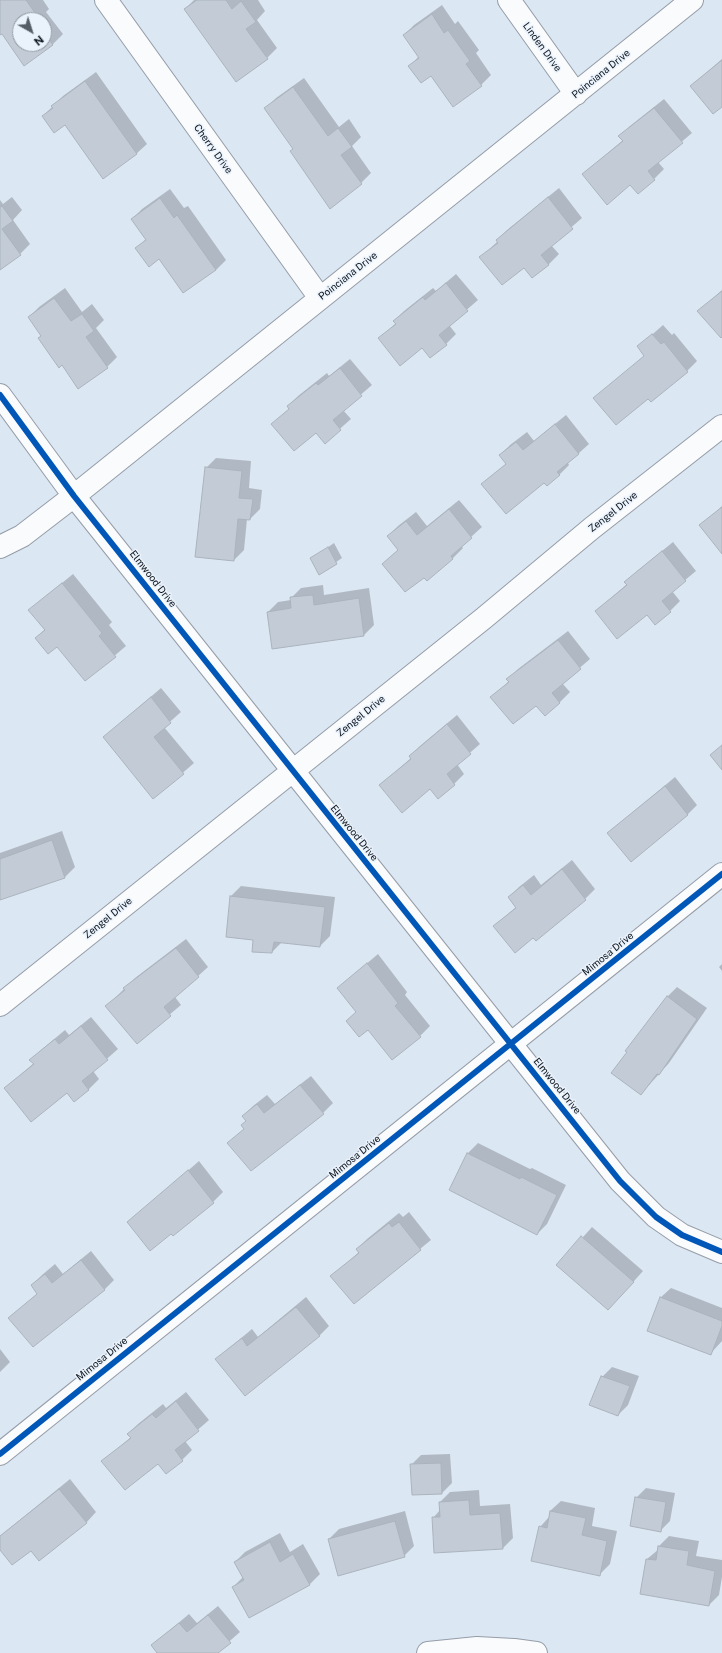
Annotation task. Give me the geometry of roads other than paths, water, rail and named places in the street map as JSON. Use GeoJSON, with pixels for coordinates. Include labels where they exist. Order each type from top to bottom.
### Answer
{"type":"FeatureCollection","features":[{"type":"Feature","properties":{"kind":"street","name":"Cherry Drive"},"geometry":{"type":"LineString","coordinates":[[106,0],[320,298]]}},
{"type":"Feature","properties":{"kind":"street","name":"Linden Drive"},"geometry":{"type":"LineString","coordinates":[[509,0],[576,94]]}},
{"type":"Feature","properties":{"kind":"street","name":"Poinciana Drive"},"geometry":{"type":"LineString","coordinates":[[0,547],[22,536],[74,496],[692,0]]}},
{"type":"Feature","properties":{"kind":"street","name":"Elmwood Drive"},"geometry":{"type":"LineString","coordinates":[[0,395],[74,496],[620,1181],[656,1217],[682,1235],[722,1252]]}},
{"type":"Feature","properties":{"kind":"street","name":"Zengel Drive"},"geometry":{"type":"LineString","coordinates":[[0,1005],[484,618],[592,528],[722,426]]}},
{"type":"Feature","properties":{"kind":"street","name":"Mimosa Drive"},"geometry":{"type":"LineString","coordinates":[[0,1454],[722,874]]}},
{"type":"Feature","properties":{"kind":"street"},"geometry":{"type":"LineString","coordinates":[[428,1653],[477,1648],[536,1653]]}}]}
